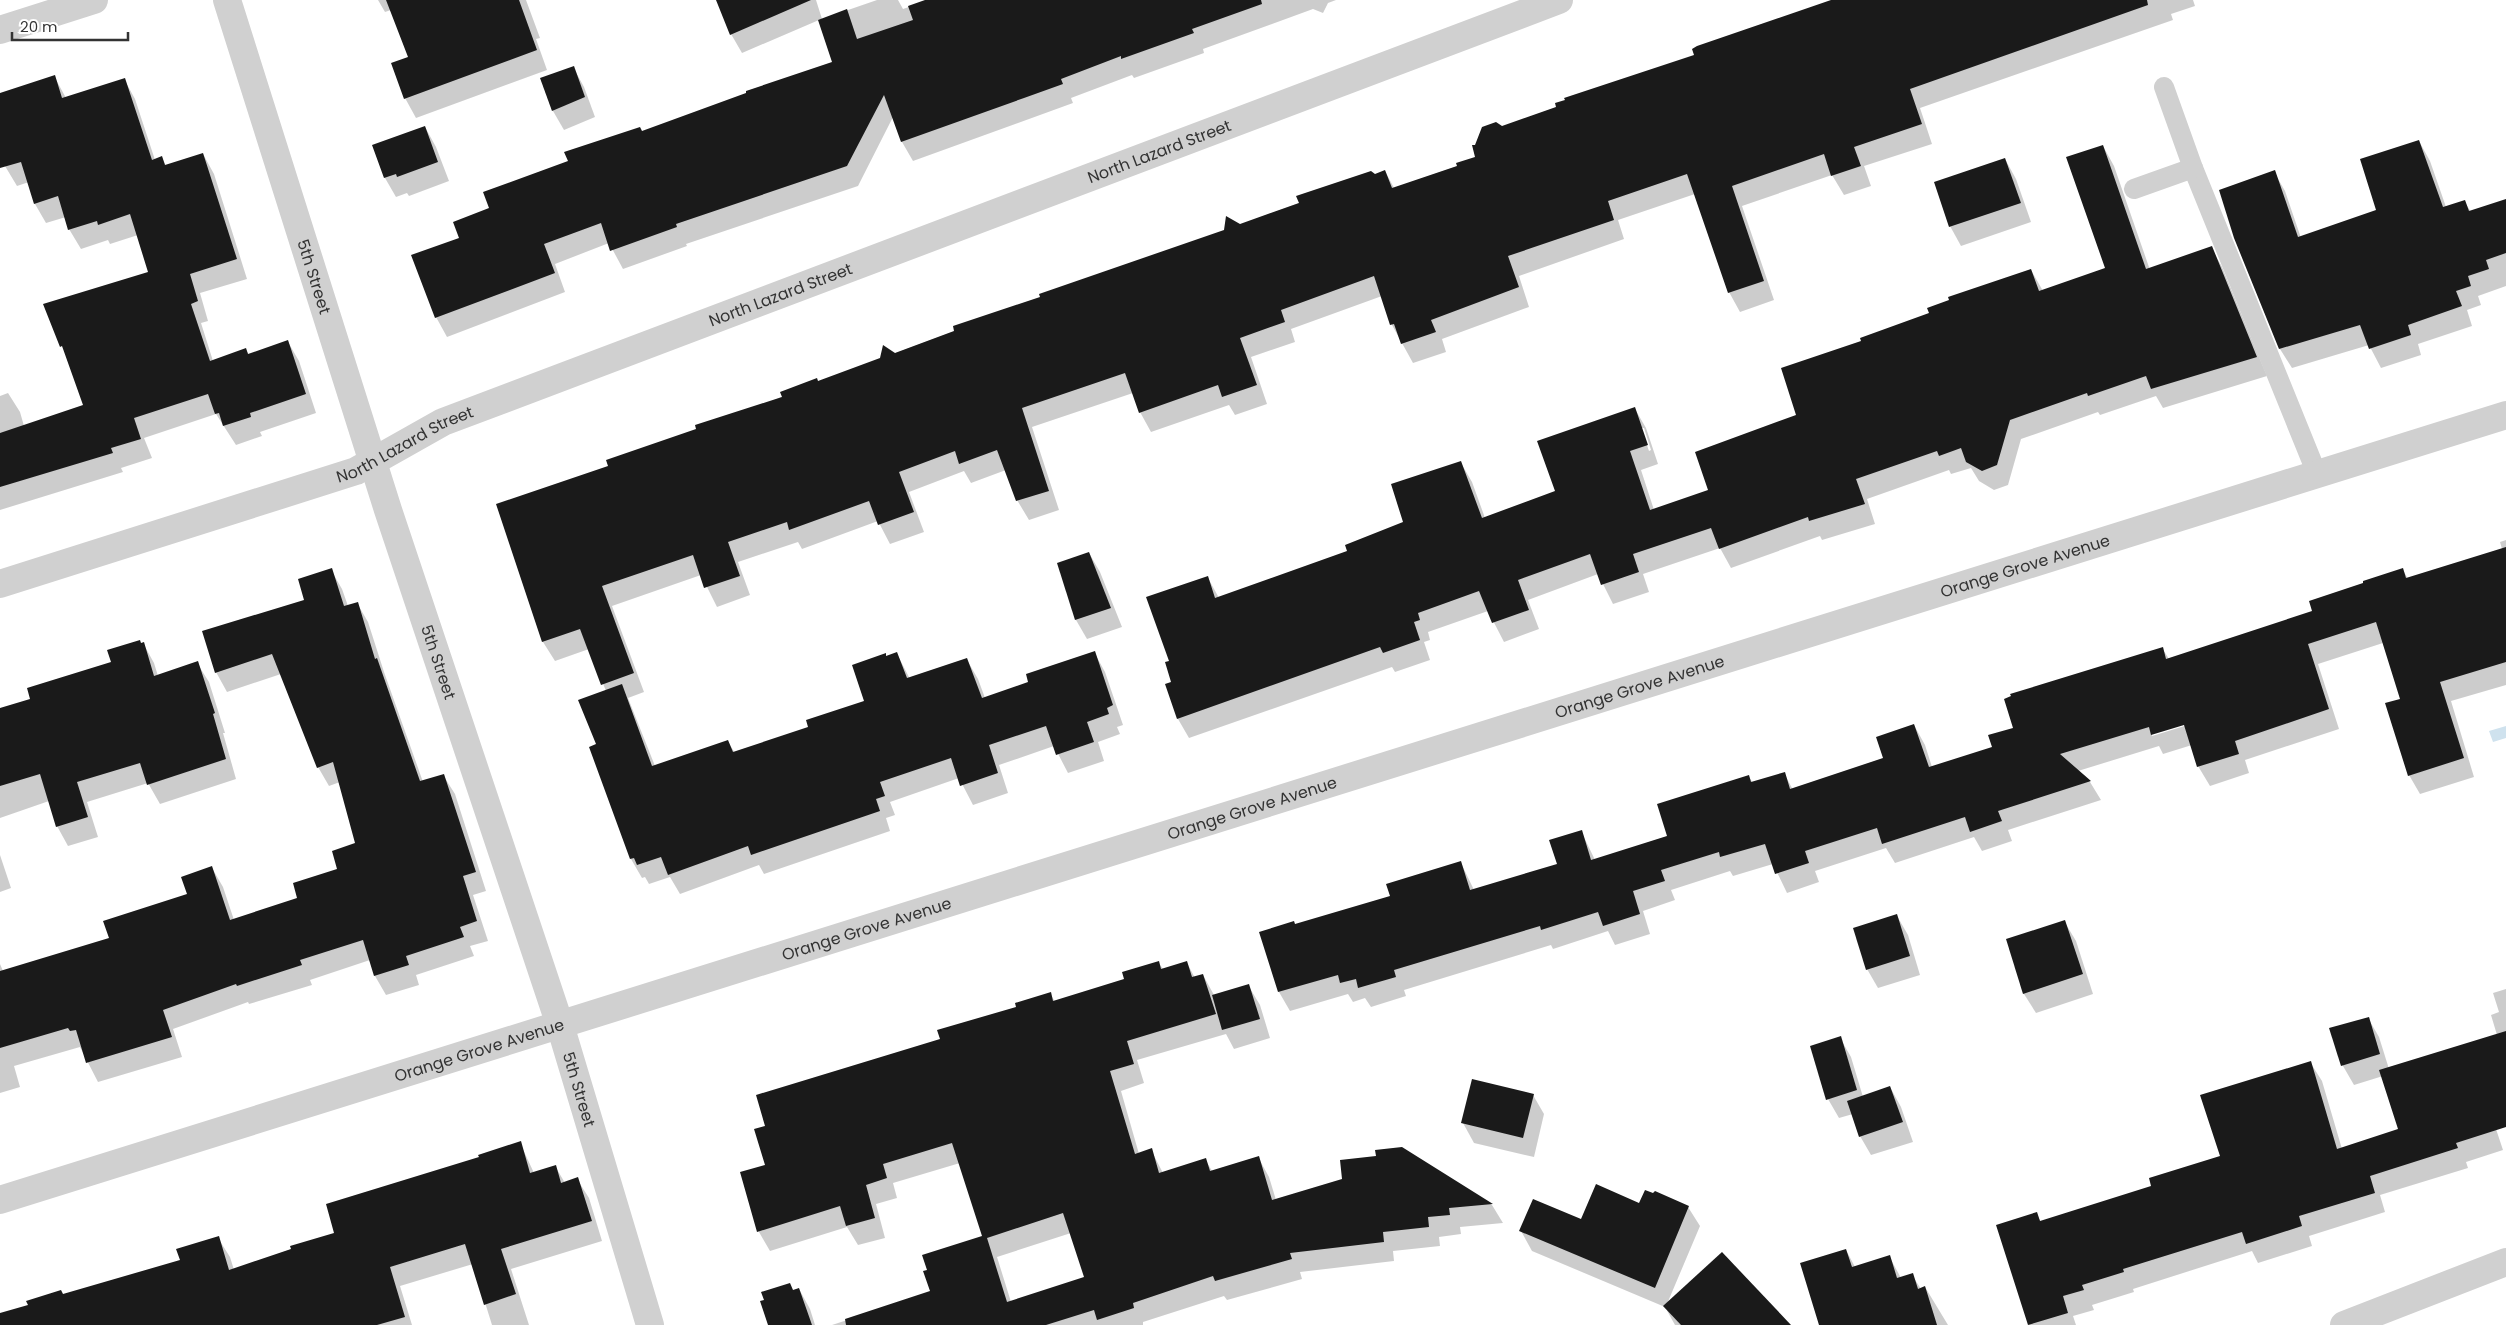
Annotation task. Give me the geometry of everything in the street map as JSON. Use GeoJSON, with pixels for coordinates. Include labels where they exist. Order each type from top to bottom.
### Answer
{"type":"FeatureCollection","features":[{"type":"Feature","properties":{"kind":"street"},"geometry":{"type":"LineString","coordinates":[[0,30],[94,0]]}},
{"type":"Feature","properties":{"kind":"street","name":"5th Street"},"geometry":{"type":"LineString","coordinates":[[227,0],[373,460],[560,1025],[650,1325]]}},
{"type":"Feature","properties":{"kind":"street","name":"North Lazard Street"},"geometry":{"type":"LineString","coordinates":[[0,584],[356,471],[443,422],[1559,0]]}},
{"type":"Feature","properties":{"kind":"street","name":"Orange Grove Avenue"},"geometry":{"type":"LineString","coordinates":[[0,1200],[2506,415]]}},
{"type":"Feature","properties":{"kind":"street"},"geometry":{"type":"LineString","coordinates":[[2344,1325],[2506,1262]]}},
{"type":"Feature","properties":{"kind":"lane"},"geometry":{"type":"LineString","coordinates":[[2164,87],[2193,168],[2317,474]]}},
{"type":"Feature","properties":{"kind":"lane"},"geometry":{"type":"LineString","coordinates":[[2134,189],[2193,168]]}},
{"type":"Feature","properties":{"kind":"water"},"geometry":{"type":"Polygon","coordinates":[[[2506,726],[2506,738],[2493,742],[2489,731],[2506,726]]]}},
{"type":"Feature","properties":{"kind":"building"},"geometry":{"type":"Polygon","coordinates":[[[386,0],[519,0],[537,50],[404,99],[391,63],[408,57],[386,0]]]}},
{"type":"Feature","properties":{"kind":"building"},"geometry":{"type":"Polygon","coordinates":[[[716,0],[811,0],[730,35],[716,0]]]}},
{"type":"Feature","properties":{"kind":"building"},"geometry":{"type":"Polygon","coordinates":[[[925,0],[1261,0],[1262,4],[1192,29],[1194,33],[1121,59],[1121,56],[1061,79],[1063,84],[901,142],[884,95],[847,166],[676,224],[677,227],[610,251],[601,223],[544,244],[555,273],[435,318],[411,255],[459,238],[453,222],[489,208],[483,192],[568,161],[564,152],[640,127],[642,131],[746,93],[746,91],[832,62],[818,20],[847,9],[857,39],[913,20],[908,6],[925,0]]]}},
{"type":"Feature","properties":{"kind":"building"},"geometry":{"type":"Polygon","coordinates":[[[1831,0],[2147,0],[2148,5],[1910,89],[1922,124],[1854,147],[1861,166],[1831,176],[1824,154],[1732,186],[1764,281],[1728,293],[1687,174],[1608,201],[1614,220],[1508,256],[1519,287],[1431,320],[1436,332],[1401,344],[1394,324],[1390,325],[1374,276],[1281,310],[1285,322],[1240,338],[1257,385],[1222,397],[1218,385],[1139,413],[1125,373],[1022,408],[1049,491],[1016,501],[997,450],[959,464],[955,451],[899,472],[914,512],[878,525],[869,501],[789,530],[787,522],[728,542],[740,576],[704,588],[693,555],[602,586],[634,673],[601,685],[580,629],[542,642],[496,504],[608,466],[606,460],[696,429],[695,425],[782,397],[780,392],[817,378],[818,381],[880,358],[883,345],[895,353],[954,331],[953,326],[1040,297],[1039,294],[1224,230],[1226,216],[1240,224],[1299,203],[1296,196],[1371,171],[1375,174],[1385,170],[1392,188],[1457,166],[1456,163],[1475,157],[1472,145],[1475,145],[1482,127],[1496,122],[1502,126],[1556,107],[1555,103],[1565,100],[1564,98],[1694,55],[1692,49],[1697,46],[1831,0]]]}},
{"type":"Feature","properties":{"kind":"building"},"geometry":{"type":"Polygon","coordinates":[[[574,66],[585,97],[552,111],[540,78],[574,66]]]}},
{"type":"Feature","properties":{"kind":"building"},"geometry":{"type":"Polygon","coordinates":[[[55,75],[62,98],[125,78],[152,160],[162,156],[165,165],[203,153],[237,259],[190,274],[198,301],[191,304],[210,361],[246,348],[248,354],[288,340],[306,394],[250,413],[251,417],[223,426],[219,413],[215,414],[208,394],[134,418],[141,439],[111,448],[113,453],[0,487],[0,433],[83,405],[62,346],[60,347],[43,304],[148,272],[130,214],[98,225],[97,221],[68,230],[58,196],[34,204],[21,162],[0,168],[0,93],[55,75]]]}},
{"type":"Feature","properties":{"kind":"building"},"geometry":{"type":"Polygon","coordinates":[[[425,126],[438,162],[397,177],[396,174],[384,178],[372,145],[425,126]]]}},
{"type":"Feature","properties":{"kind":"building"},"geometry":{"type":"Polygon","coordinates":[[[2419,140],[2443,207],[2465,200],[2469,211],[2506,199],[2506,253],[2486,260],[2489,269],[2468,276],[2471,286],[2456,291],[2462,306],[2408,325],[2411,335],[2369,349],[2360,325],[2279,349],[2234,238],[2219,190],[2275,170],[2298,237],[2376,210],[2360,159],[2419,140]]]}},
{"type":"Feature","properties":{"kind":"building"},"geometry":{"type":"Polygon","coordinates":[[[2103,145],[2146,269],[2212,246],[2257,357],[2151,389],[2146,376],[2088,396],[2087,393],[2010,420],[1997,465],[1982,471],[1966,462],[1961,448],[1939,456],[1937,451],[1856,479],[1865,504],[1809,521],[1808,517],[1719,549],[1711,528],[1633,554],[1639,572],[1601,585],[1590,554],[1518,580],[1529,610],[1492,623],[1479,591],[1418,613],[1420,620],[1414,622],[1420,640],[1383,653],[1380,647],[1177,719],[1165,684],[1171,682],[1165,662],[1169,661],[1146,597],[1208,576],[1215,598],[1347,551],[1345,545],[1403,522],[1391,484],[1461,461],[1482,518],[1555,491],[1537,441],[1635,407],[1648,445],[1630,451],[1650,510],[1708,490],[1695,452],[1796,415],[1781,368],[1861,341],[1860,338],[1929,313],[1927,308],[1949,300],[1948,297],[2031,269],[2039,291],[2105,268],[2066,157],[2103,145]]]}},
{"type":"Feature","properties":{"kind":"building"},"geometry":{"type":"Polygon","coordinates":[[[2005,158],[2021,203],[1949,227],[1934,182],[2005,158]]]}},
{"type":"Feature","properties":{"kind":"building"},"geometry":{"type":"Polygon","coordinates":[[[2506,547],[2506,662],[2440,682],[2464,758],[2408,776],[2385,703],[2400,699],[2376,622],[2308,644],[2329,709],[2235,741],[2239,754],[2197,767],[2184,725],[2151,735],[2149,727],[2060,754],[2091,781],[1998,811],[2002,821],[1970,832],[1965,817],[1882,844],[1877,828],[1805,851],[1809,863],[1775,874],[1765,844],[1720,857],[1719,852],[1661,870],[1665,881],[1633,891],[1640,914],[1603,926],[1598,912],[1541,930],[1540,926],[1394,970],[1396,977],[1358,988],[1356,979],[1340,983],[1338,975],[1278,992],[1259,932],[1294,921],[1295,924],[1390,896],[1386,884],[1461,861],[1470,890],[1557,864],[1549,840],[1582,830],[1591,860],[1667,836],[1657,804],[1749,775],[1751,782],[1785,772],[1790,789],[1883,758],[1876,737],[1914,724],[1929,767],[1992,747],[1988,735],[2013,728],[2004,699],[2011,696],[2010,694],[2163,647],[2166,659],[2312,611],[2309,601],[2363,583],[2363,581],[2403,568],[2406,578],[2506,547]]]}},
{"type":"Feature","properties":{"kind":"building"},"geometry":{"type":"Polygon","coordinates":[[[1089,552],[1111,608],[1075,620],[1057,563],[1089,552]]]}},
{"type":"Feature","properties":{"kind":"building"},"geometry":{"type":"Polygon","coordinates":[[[332,568],[344,606],[358,602],[375,659],[377,658],[420,781],[444,774],[476,872],[463,876],[477,921],[460,927],[464,937],[406,956],[409,965],[374,976],[363,940],[300,960],[302,965],[237,986],[236,984],[163,1010],[172,1037],[86,1063],[76,1030],[70,1031],[68,1028],[0,1048],[0,971],[109,938],[103,921],[187,894],[181,877],[212,866],[230,920],[297,898],[293,883],[337,869],[332,851],[355,843],[333,762],[317,768],[272,654],[215,673],[202,631],[304,600],[298,579],[332,568]]]}},
{"type":"Feature","properties":{"kind":"building"},"geometry":{"type":"Polygon","coordinates":[[[140,640],[141,643],[144,642],[154,676],[198,661],[215,713],[213,714],[226,759],[147,785],[140,763],[77,782],[88,817],[56,827],[40,774],[0,786],[0,708],[30,699],[27,688],[111,662],[107,650],[140,640]]]}},
{"type":"Feature","properties":{"kind":"building"},"geometry":{"type":"Polygon","coordinates":[[[1095,651],[1113,705],[1107,708],[1109,714],[1087,722],[1094,742],[1056,755],[1046,726],[989,745],[998,773],[960,786],[951,758],[880,782],[885,796],[876,799],[880,811],[751,855],[748,846],[668,875],[661,857],[637,865],[634,858],[630,859],[589,747],[596,744],[578,700],[622,684],[652,766],[728,740],[733,752],[808,727],[806,720],[864,701],[852,665],[886,653],[886,656],[897,652],[907,678],[967,658],[982,698],[1028,682],[1026,674],[1095,651]]]}},
{"type":"Feature","properties":{"kind":"building"},"geometry":{"type":"Polygon","coordinates":[[[1897,914],[1910,956],[1866,970],[1853,928],[1897,914]]]}},
{"type":"Feature","properties":{"kind":"building"},"geometry":{"type":"Polygon","coordinates":[[[2065,920],[2083,974],[2023,994],[2006,939],[2065,920]]]}},
{"type":"Feature","properties":{"kind":"building"},"geometry":{"type":"Polygon","coordinates":[[[1159,961],[1161,969],[1187,961],[1192,977],[1203,974],[1216,1014],[1127,1041],[1134,1064],[1110,1071],[1135,1154],[1152,1148],[1159,1173],[1206,1158],[1210,1171],[1259,1156],[1272,1200],[1342,1179],[1340,1160],[1376,1156],[1375,1150],[1402,1147],[1493,1204],[1449,1208],[1450,1215],[1428,1217],[1429,1227],[1383,1232],[1384,1242],[1290,1253],[1292,1259],[1215,1281],[1213,1276],[1133,1303],[1134,1308],[1097,1320],[1094,1310],[1046,1325],[846,1325],[845,1319],[930,1291],[923,1271],[927,1270],[922,1255],[982,1236],[952,1143],[883,1164],[887,1178],[866,1185],[875,1218],[846,1226],[840,1206],[757,1232],[740,1172],[765,1165],[754,1129],[765,1126],[756,1095],[940,1039],[937,1030],[1016,1007],[1015,1003],[1051,992],[1053,1001],[1124,979],[1122,972],[1159,961]],[[1063,1213],[987,1238],[1007,1302],[1084,1277],[1063,1213]]]}},
{"type":"Feature","properties":{"kind":"building"},"geometry":{"type":"Polygon","coordinates":[[[1249,984],[1260,1019],[1222,1030],[1212,995],[1249,984]]]}},
{"type":"Feature","properties":{"kind":"building"},"geometry":{"type":"Polygon","coordinates":[[[2369,1017],[2380,1054],[2341,1066],[2329,1028],[2369,1017]]]}},
{"type":"Feature","properties":{"kind":"building"},"geometry":{"type":"Polygon","coordinates":[[[2506,1031],[2506,1127],[2456,1143],[2458,1148],[2370,1176],[2375,1193],[2299,1216],[2302,1226],[2246,1244],[2242,1232],[2123,1269],[2124,1272],[2082,1285],[2084,1290],[2063,1296],[2068,1313],[2028,1325],[1996,1225],[2037,1212],[2040,1221],[2151,1186],[2149,1178],[2220,1156],[2200,1095],[2311,1061],[2337,1149],[2398,1129],[2379,1070],[2506,1031]]]}},
{"type":"Feature","properties":{"kind":"building"},"geometry":{"type":"Polygon","coordinates":[[[1841,1036],[1857,1090],[1826,1100],[1810,1046],[1841,1036]]]}},
{"type":"Feature","properties":{"kind":"building"},"geometry":{"type":"Polygon","coordinates":[[[1472,1079],[1534,1094],[1523,1138],[1461,1123],[1472,1079]]]}},
{"type":"Feature","properties":{"kind":"building"},"geometry":{"type":"Polygon","coordinates":[[[1890,1086],[1903,1122],[1859,1137],[1847,1101],[1890,1086]]]}},
{"type":"Feature","properties":{"kind":"building"},"geometry":{"type":"Polygon","coordinates":[[[521,1141],[530,1173],[556,1165],[561,1183],[578,1177],[592,1221],[501,1249],[516,1294],[484,1305],[465,1244],[390,1267],[405,1317],[377,1325],[0,1325],[0,1313],[28,1305],[26,1301],[61,1290],[63,1294],[180,1260],[176,1249],[219,1236],[229,1270],[291,1249],[290,1246],[334,1233],[326,1204],[479,1157],[478,1155],[521,1141]]]}},
{"type":"Feature","properties":{"kind":"building"},"geometry":{"type":"Polygon","coordinates":[[[1596,1184],[1639,1203],[1645,1190],[1653,1193],[1655,1191],[1689,1206],[1655,1288],[1519,1231],[1533,1199],[1581,1219],[1596,1184]]]}},
{"type":"Feature","properties":{"kind":"building"},"geometry":{"type":"Polygon","coordinates":[[[1846,1249],[1852,1267],[1890,1255],[1897,1278],[1913,1273],[1918,1289],[1925,1286],[1937,1325],[1819,1325],[1800,1263],[1846,1249]]]}},
{"type":"Feature","properties":{"kind":"building"},"geometry":{"type":"Polygon","coordinates":[[[1722,1252],[1791,1325],[1681,1325],[1663,1306],[1722,1252]]]}},
{"type":"Feature","properties":{"kind":"building"},"geometry":{"type":"Polygon","coordinates":[[[790,1283],[793,1290],[799,1288],[812,1325],[768,1325],[760,1301],[764,1300],[761,1292],[790,1283]]]}}]}
